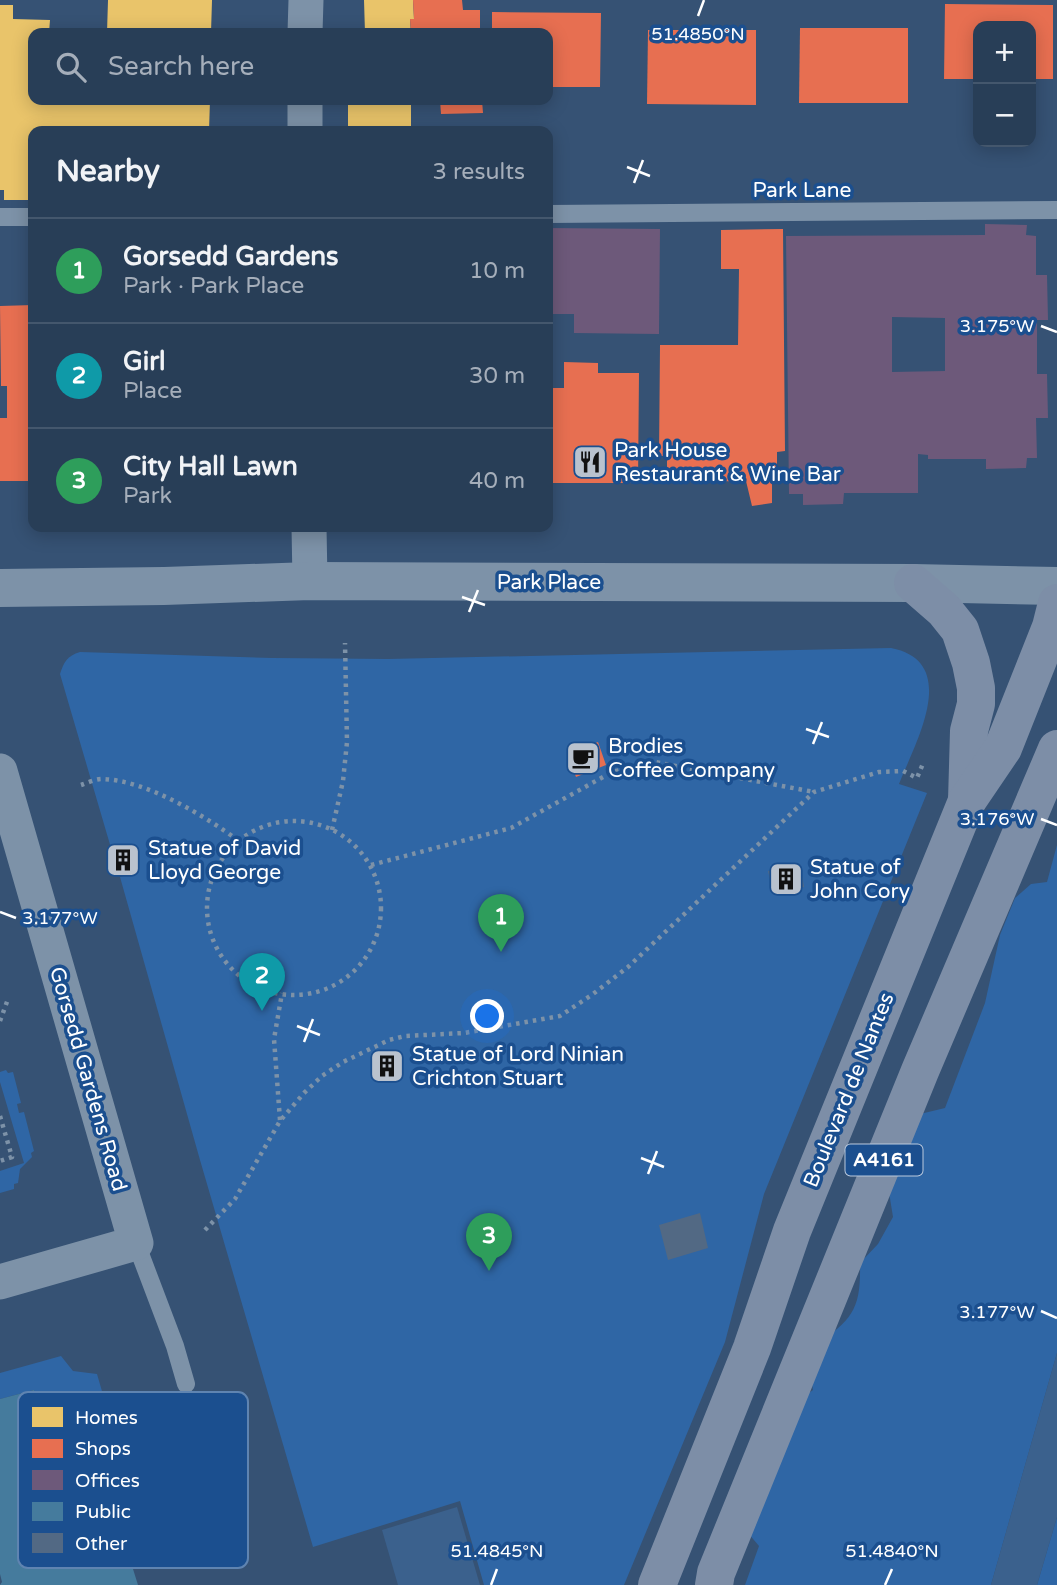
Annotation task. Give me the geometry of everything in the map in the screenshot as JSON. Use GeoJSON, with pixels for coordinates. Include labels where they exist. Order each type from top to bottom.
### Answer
{"type":"FeatureCollection","features":[{"type":"Feature","properties":{"kind":"main road"},"geometry":{"type":"LineString","coordinates":[[913,583],[944,610],[960,630],[971,663],[976,704],[970,731],[967,801]]}},
{"type":"Feature","properties":{"kind":"main road","name":"Boulevard de Nantes"},"geometry":{"type":"LineString","coordinates":[[657,1585],[752,1348],[792,1231],[967,801],[1003,748],[1051,627],[1057,603]]}},
{"type":"Feature","properties":{"kind":"main road","name":"A4161"},"geometry":{"type":"LineString","coordinates":[[714,1585],[716,1573],[920,1071],[1057,749]]}},
{"type":"Feature","properties":{"kind":"street"},"geometry":{"type":"LineString","coordinates":[[305,28],[306,0]]}},
{"type":"Feature","properties":{"kind":"street"},"geometry":{"type":"LineString","coordinates":[[305,105],[305,126]]}},
{"type":"Feature","properties":{"kind":"street"},"geometry":{"type":"LineString","coordinates":[[309,532],[310,582]]}},
{"type":"Feature","properties":{"kind":"street","name":"Park Place"},"geometry":{"type":"LineString","coordinates":[[0,587],[310,582],[913,583],[1057,586]]}},
{"type":"Feature","properties":{"kind":"street","name":"Gorsedd Gardens Road"},"geometry":{"type":"LineString","coordinates":[[0,771],[135,1244]]}},
{"type":"Feature","properties":{"kind":"street"},"geometry":{"type":"LineString","coordinates":[[0,1282],[135,1244]]}},
{"type":"Feature","properties":{"kind":"lane","name":"Park Lane"},"geometry":{"type":"LineString","coordinates":[[553,214],[1057,210]]}},
{"type":"Feature","properties":{"kind":"lane"},"geometry":{"type":"LineString","coordinates":[[0,217],[28,217]]}},
{"type":"Feature","properties":{"kind":"lane","name":"Gorsedd Gardens Road"},"geometry":{"type":"LineString","coordinates":[[135,1244],[175,1346],[186,1384]]}},
{"type":"Feature","properties":{"kind":"path"},"geometry":{"type":"LineString","coordinates":[[332,830],[343,780],[347,742],[345,643]]}},
{"type":"Feature","properties":{"kind":"path"},"geometry":{"type":"LineString","coordinates":[[205,1230],[235,1199],[280,1121],[322,1076],[363,1051],[389,1040],[425,1034],[464,1032],[560,1016],[628,967],[814,792],[879,772],[903,771],[917,778],[926,755]]}},
{"type":"Feature","properties":{"kind":"path"},"geometry":{"type":"LineString","coordinates":[[371,865],[511,828],[612,772],[655,762],[814,792]]}},
{"type":"Feature","properties":{"kind":"path"},"geometry":{"type":"LineString","coordinates":[[81,785],[100,779],[138,787],[169,799],[215,823],[239,841]]}},
{"type":"Feature","properties":{"kind":"path"},"geometry":{"type":"LineString","coordinates":[[292,820],[320,824],[332,830],[350,841],[371,865],[381,911],[378,931],[371,949],[358,967],[339,982],[320,990],[282,993],[256,988],[232,971],[216,948],[210,929],[209,891],[220,863],[239,841],[263,826],[292,820]]}},
{"type":"Feature","properties":{"kind":"path"},"geometry":{"type":"LineString","coordinates":[[280,1121],[274,1039],[282,993]]}},
{"type":"Feature","properties":{"kind":"path"},"geometry":{"type":"LineString","coordinates":[[0,1021],[8,999]]}},
{"type":"Feature","properties":{"kind":"path"},"geometry":{"type":"LineString","coordinates":[[0,1116],[12,1157],[0,1161]]}},
{"type":"Feature","properties":{"kind":"shaded area"},"geometry":{"type":"Polygon","coordinates":[[[891,648],[912,656],[924,669],[929,686],[928,706],[922,727],[899,784],[927,793],[764,1194],[725,1342],[624,1585],[484,1585],[460,1501],[313,1547],[120,877],[139,872],[131,844],[111,848],[60,674],[65,663],[72,655],[80,652],[388,659],[891,648]]]}},
{"type":"Feature","properties":{"kind":"shaded area"},"geometry":{"type":"Polygon","coordinates":[[[1057,845],[1057,1353],[991,1585],[745,1585],[759,1546],[743,1527],[793,1405],[813,1390],[810,1372],[816,1345],[839,1328],[852,1311],[859,1292],[860,1263],[878,1244],[893,1217],[888,1186],[920,1114],[945,1108],[985,1003],[1000,935],[1015,898],[1031,884],[1047,882],[1057,845]]]}},
{"type":"Feature","properties":{"kind":"shaded area"},"geometry":{"type":"Polygon","coordinates":[[[6,1070],[8,1073],[13,1072],[21,1103],[17,1104],[19,1113],[24,1112],[34,1151],[31,1153],[32,1157],[20,1169],[18,1183],[14,1184],[14,1189],[0,1193],[0,1171],[24,1163],[0,1082],[0,1072],[6,1070]]]}},
{"type":"Feature","properties":{"kind":"shaded area"},"geometry":{"type":"Polygon","coordinates":[[[1057,1353],[1057,1517],[1037,1585],[991,1585],[1057,1353]]]}},
{"type":"Feature","properties":{"kind":"shaded area"},"geometry":{"type":"Polygon","coordinates":[[[61,1356],[73,1371],[97,1374],[102,1392],[34,1390],[18,1392],[0,1399],[0,1373],[61,1356]]]}},
{"type":"Feature","properties":{"kind":"shaded area"},"geometry":{"type":"Polygon","coordinates":[[[457,1507],[480,1585],[398,1585],[382,1530],[457,1507]]]}},
{"type":"Feature","properties":{"kind":"shaded area"},"geometry":{"type":"Polygon","coordinates":[[[1057,1517],[1057,1585],[1037,1585],[1057,1517]]]}},
{"type":"Feature","properties":{"kind":"building: Homes"},"geometry":{"type":"Polygon","coordinates":[[[108,0],[212,0],[211,28],[107,28],[108,0]]]}},
{"type":"Feature","properties":{"kind":"building: Homes"},"geometry":{"type":"Polygon","coordinates":[[[364,0],[413,0],[414,19],[410,19],[411,28],[365,28],[364,0]]]}},
{"type":"Feature","properties":{"kind":"building: Homes"},"geometry":{"type":"Polygon","coordinates":[[[0,5],[13,5],[13,19],[50,20],[49,28],[28,28],[28,105],[210,105],[209,126],[28,126],[28,200],[4,200],[4,190],[0,190],[0,5]]]}},
{"type":"Feature","properties":{"kind":"building: Homes"},"geometry":{"type":"Polygon","coordinates":[[[348,105],[411,105],[411,126],[348,126],[348,105]]]}},
{"type":"Feature","properties":{"kind":"building: Shops"},"geometry":{"type":"Polygon","coordinates":[[[413,0],[462,0],[463,10],[480,10],[480,28],[411,28],[410,19],[414,19],[413,0]]]}},
{"type":"Feature","properties":{"kind":"building: Shops"},"geometry":{"type":"Polygon","coordinates":[[[945,4],[1053,5],[1053,79],[1036,79],[1036,21],[973,21],[973,79],[944,79],[945,4]]]}},
{"type":"Feature","properties":{"kind":"building: Shops"},"geometry":{"type":"Polygon","coordinates":[[[492,12],[601,13],[600,87],[553,87],[553,28],[492,28],[492,12]]]}},
{"type":"Feature","properties":{"kind":"building: Shops"},"geometry":{"type":"Polygon","coordinates":[[[800,28],[908,28],[908,103],[799,103],[800,28]]]}},
{"type":"Feature","properties":{"kind":"building: Shops"},"geometry":{"type":"Polygon","coordinates":[[[648,30],[756,30],[756,105],[647,104],[648,30]]]}},
{"type":"Feature","properties":{"kind":"building: Shops"},"geometry":{"type":"Polygon","coordinates":[[[440,105],[482,105],[483,113],[441,114],[440,105]]]}},
{"type":"Feature","properties":{"kind":"building: Shops"},"geometry":{"type":"Polygon","coordinates":[[[783,229],[785,451],[777,452],[777,481],[772,481],[772,503],[752,506],[746,481],[667,482],[667,456],[659,456],[660,345],[738,345],[739,269],[721,269],[721,230],[783,229]]]}},
{"type":"Feature","properties":{"kind":"building: Shops"},"geometry":{"type":"Polygon","coordinates":[[[28,305],[28,481],[0,481],[0,418],[7,418],[7,386],[1,386],[0,306],[28,305]]]}},
{"type":"Feature","properties":{"kind":"building: Shops"},"geometry":{"type":"Polygon","coordinates":[[[564,362],[598,363],[598,373],[639,373],[638,483],[553,483],[553,388],[564,388],[564,362]]]}},
{"type":"Feature","properties":{"kind":"building: Shops"},"geometry":{"type":"Polygon","coordinates":[[[598,742],[606,765],[576,777],[568,755],[598,742]]]}},
{"type":"Feature","properties":{"kind":"building: Offices"},"geometry":{"type":"Polygon","coordinates":[[[985,224],[1027,225],[1026,235],[1036,236],[1036,275],[1047,275],[1048,320],[1037,320],[1037,374],[1047,374],[1048,418],[1036,418],[1037,458],[1027,458],[1026,468],[986,469],[986,459],[928,459],[928,455],[918,454],[918,493],[844,493],[843,504],[803,505],[803,494],[789,494],[786,236],[985,235],[985,224]],[[892,317],[892,372],[945,371],[945,318],[892,317]]]}},
{"type":"Feature","properties":{"kind":"building: Offices"},"geometry":{"type":"Polygon","coordinates":[[[553,228],[660,229],[659,334],[574,333],[574,314],[553,314],[553,228]]]}},
{"type":"Feature","properties":{"kind":"building: Public"},"geometry":{"type":"Polygon","coordinates":[[[18,1394],[18,1568],[133,1568],[138,1585],[0,1585],[0,1399],[18,1394]]]}},
{"type":"Feature","properties":{"kind":"building: Other","name":"Statue of John Cory"},"geometry":{"type":"Polygon","coordinates":[[[800,864],[804,887],[773,893],[768,871],[800,864]]]}},
{"type":"Feature","properties":{"kind":"building: Other","name":"Statue of Lord Ninian Crichton Stuart"},"geometry":{"type":"Polygon","coordinates":[[[387,1058],[395,1066],[387,1074],[379,1066],[387,1058]]]}},
{"type":"Feature","properties":{"kind":"building: Other"},"geometry":{"type":"Polygon","coordinates":[[[700,1213],[708,1248],[668,1260],[659,1225],[700,1213]]]}},
{"type":"Feature","properties":{"kind":"place","name":"Park House Restaurant & Wine Bar"},"geometry":{"type":"Point","coordinates":[590,462]}},
{"type":"Feature","properties":{"kind":"place","name":"Brodies Coffee Company"},"geometry":{"type":"Point","coordinates":[583,758]}},
{"type":"Feature","properties":{"kind":"place","name":"Statue of David Lloyd George"},"geometry":{"type":"Point","coordinates":[123,860]}},
{"type":"Feature","properties":{"kind":"place","name":"Statue of John Cory"},"geometry":{"type":"Point","coordinates":[786,879]}},
{"type":"Feature","properties":{"kind":"place","name":"Gorsedd Gardens"},"geometry":{"type":"Point","coordinates":[501,952]}},
{"type":"Feature","properties":{"kind":"place","name":"Girl"},"geometry":{"type":"Point","coordinates":[262,1011]}},
{"type":"Feature","properties":{"kind":"place","name":"Statue of Lord Ninian Crichton Stuart"},"geometry":{"type":"Point","coordinates":[387,1066]}},
{"type":"Feature","properties":{"kind":"place","name":"City Hall Lawn"},"geometry":{"type":"Point","coordinates":[489,1271]}}]}
